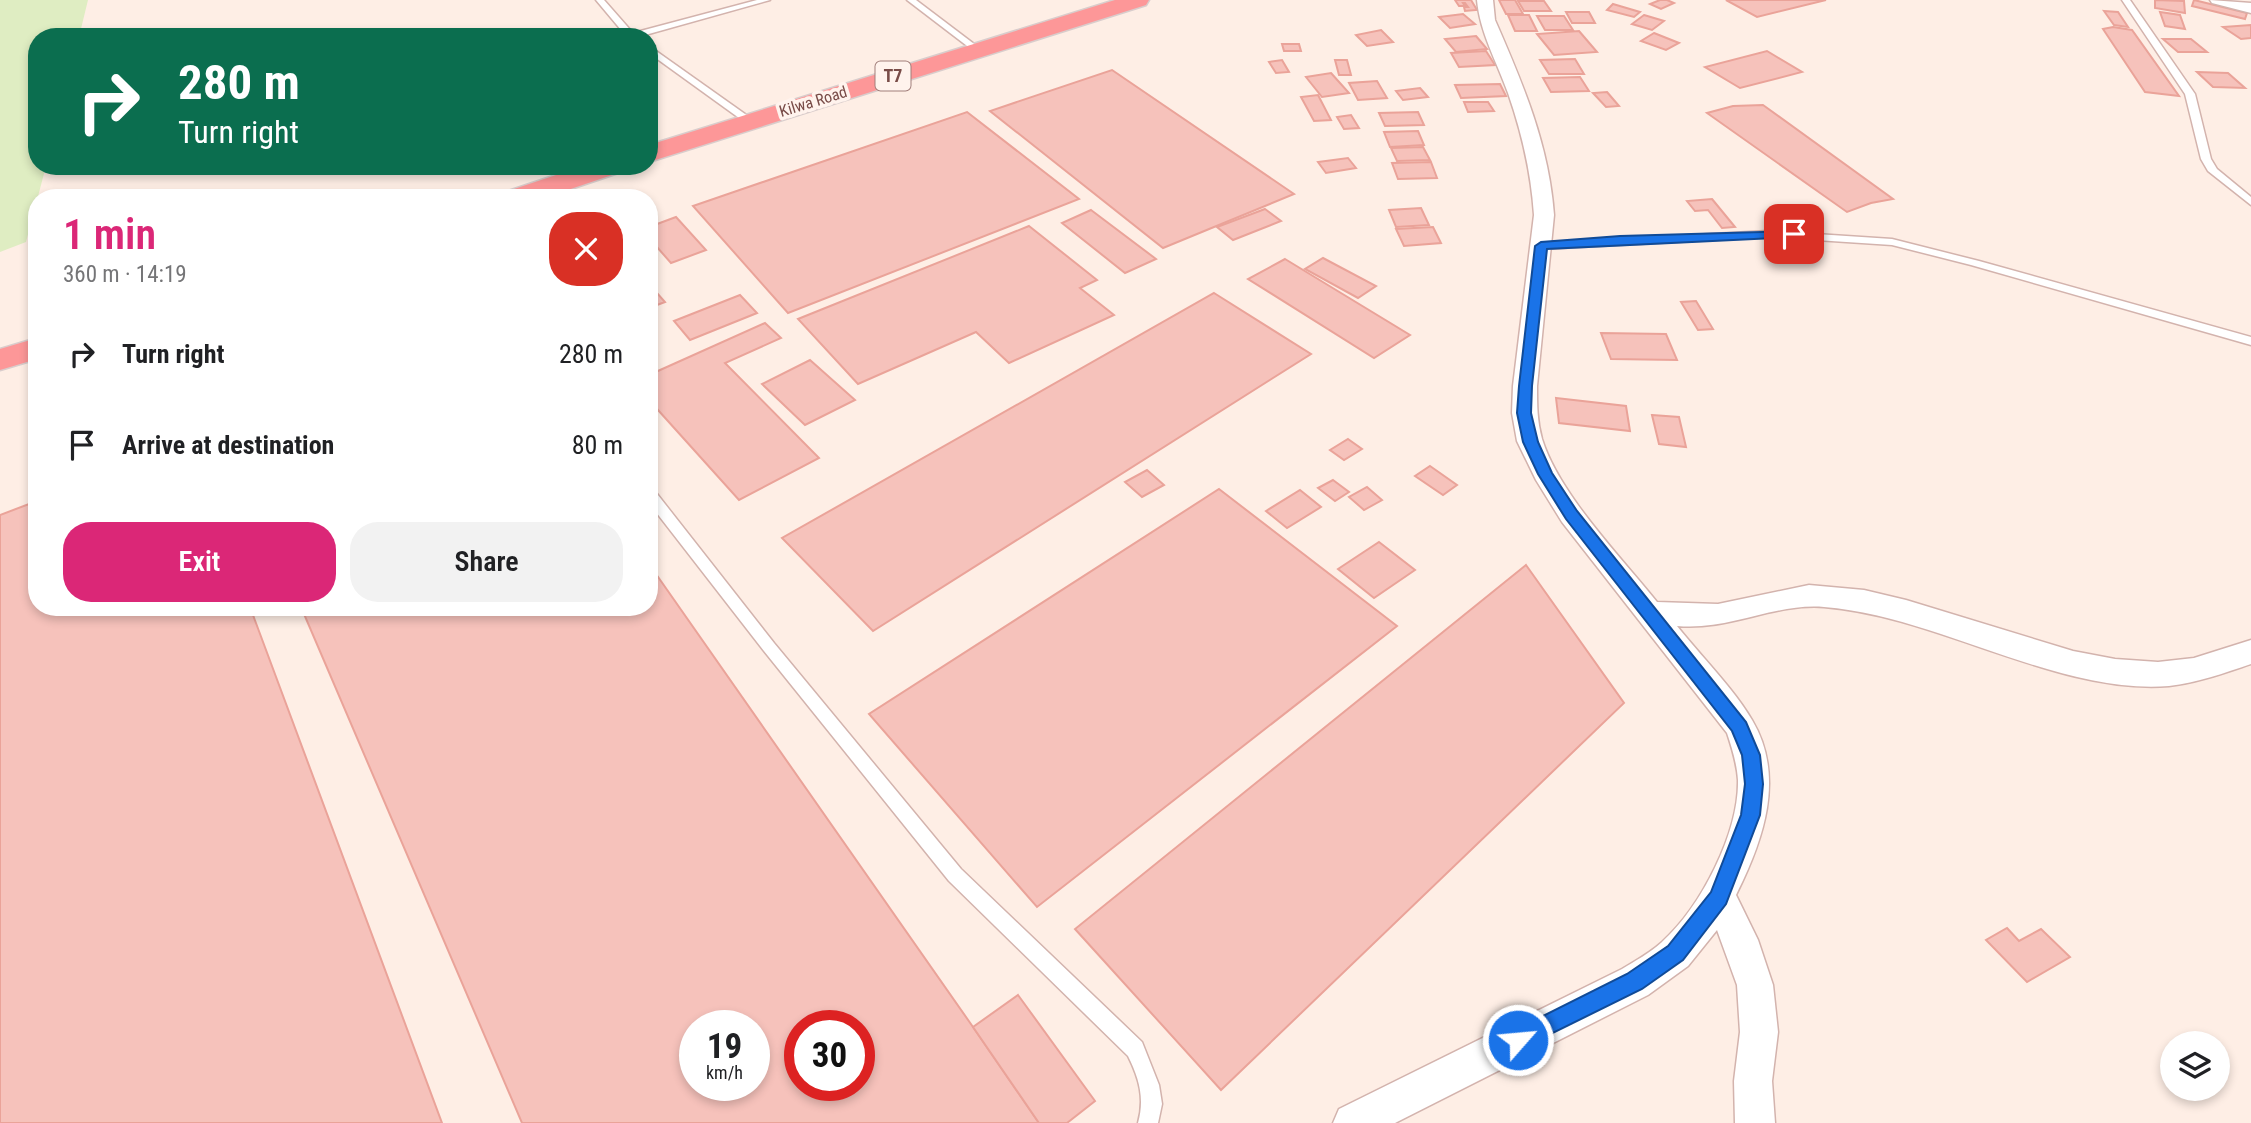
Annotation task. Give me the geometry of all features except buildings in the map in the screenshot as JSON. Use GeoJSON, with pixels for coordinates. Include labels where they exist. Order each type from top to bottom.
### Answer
{"type":"FeatureCollection","features":[{"type":"Feature","properties":{"kind":"highway","name":"Kilwa Road"},"geometry":{"type":"LineString","coordinates":[[658,151],[1138,0]]}},
{"type":"Feature","properties":{"kind":"highway"},"geometry":{"type":"LineString","coordinates":[[542,189],[584,175]]}},
{"type":"Feature","properties":{"kind":"highway"},"geometry":{"type":"LineString","coordinates":[[0,360],[28,351]]}},
{"type":"Feature","properties":{"kind":"street"},"geometry":{"type":"LineString","coordinates":[[1353,1123],[1635,982],[1675,953],[1719,898],[1750,815],[1754,784],[1751,755],[1740,727],[1572,515],[1545,474],[1530,442],[1524,413],[1525,386],[1544,215],[1538,153],[1487,20],[1485,0]]}},
{"type":"Feature","properties":{"kind":"street"},"geometry":{"type":"LineString","coordinates":[[2218,0],[2251,8]]}},
{"type":"Feature","properties":{"kind":"street"},"geometry":{"type":"LineString","coordinates":[[1649,612],[1686,616],[1717,615],[1791,598],[1822,596],[1877,604],[2060,658],[2112,670],[2160,674],[2221,663],[2251,652]]}},
{"type":"Feature","properties":{"kind":"street"},"geometry":{"type":"LineString","coordinates":[[1719,898],[1740,940],[1755,985],[1759,1032],[1753,1081],[1755,1123]]}},
{"type":"Feature","properties":{"kind":"lane"},"geometry":{"type":"LineString","coordinates":[[600,0],[625,28]]}},
{"type":"Feature","properties":{"kind":"lane"},"geometry":{"type":"LineString","coordinates":[[658,29],[766,0]]}},
{"type":"Feature","properties":{"kind":"lane"},"geometry":{"type":"LineString","coordinates":[[911,0],[978,50]]}},
{"type":"Feature","properties":{"kind":"lane"},"geometry":{"type":"LineString","coordinates":[[2126,0],[2190,94],[2206,159],[2213,171],[2251,202]]}},
{"type":"Feature","properties":{"kind":"lane"},"geometry":{"type":"LineString","coordinates":[[658,55],[749,121]]}},
{"type":"Feature","properties":{"kind":"lane"},"geometry":{"type":"LineString","coordinates":[[1541,246],[1769,234],[1857,237],[1892,242],[1975,263],[2251,341]]}},
{"type":"Feature","properties":{"kind":"lane"},"geometry":{"type":"LineString","coordinates":[[658,505],[777,657],[955,875],[1135,1049],[1149,1076],[1152,1112],[1147,1123]]}},
{"type":"Feature","properties":{"kind":"green space"},"geometry":{"type":"Polygon","coordinates":[[[0,0],[88,0],[81,28],[28,28],[28,175],[44,175],[40,189],[28,189],[26,242],[0,252],[0,0]]]}},
{"type":"Feature","properties":{"kind":"route"},"geometry":{"type":"LineString","coordinates":[[1518,1040],[1635,982],[1675,953],[1719,898],[1750,815],[1754,784],[1751,755],[1740,727],[1572,515],[1545,474],[1530,442],[1524,413],[1525,386],[1541,246],[1620,240],[1794,234]]}}]}
